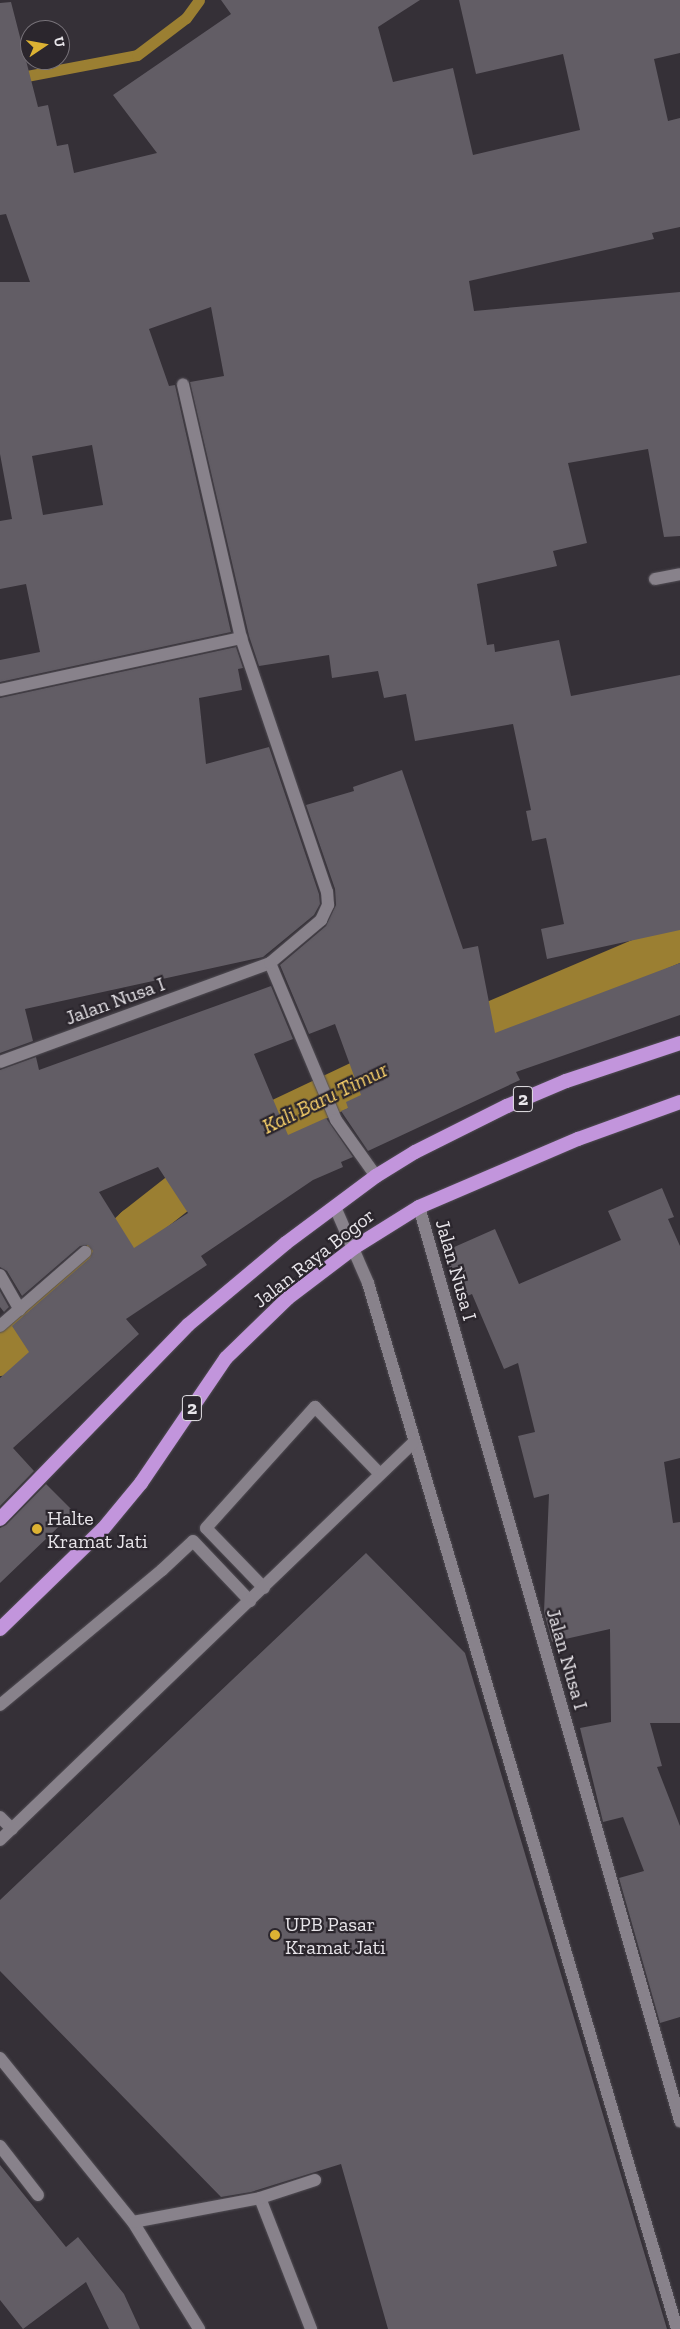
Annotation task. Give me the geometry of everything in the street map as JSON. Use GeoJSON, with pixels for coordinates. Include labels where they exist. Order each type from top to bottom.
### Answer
{"type":"FeatureCollection","features":[{"type":"Feature","properties":{"kind":"highway","name":"Jalan Raya Bogor"},"geometry":{"type":"LineString","coordinates":[[0,1519],[188,1325],[376,1176],[415,1152],[507,1106],[566,1081],[680,1043]]}},
{"type":"Feature","properties":{"kind":"highway","name":"Jalan Raya Bogor"},"geometry":{"type":"LineString","coordinates":[[0,1629],[103,1529],[141,1483],[226,1358],[288,1298],[355,1247],[419,1207],[578,1138],[680,1102]]}},
{"type":"Feature","properties":{"kind":"street","name":"Jalan Nusa I"},"geometry":{"type":"LineString","coordinates":[[0,1062],[270,963],[321,920],[328,899],[241,638],[184,385]]}},
{"type":"Feature","properties":{"kind":"street"},"geometry":{"type":"LineString","coordinates":[[655,578],[680,574]]}},
{"type":"Feature","properties":{"kind":"street"},"geometry":{"type":"LineString","coordinates":[[0,690],[241,638]]}},
{"type":"Feature","properties":{"kind":"street"},"geometry":{"type":"LineString","coordinates":[[270,963],[319,1086],[336,1120],[376,1176]]}},
{"type":"Feature","properties":{"kind":"street"},"geometry":{"type":"LineString","coordinates":[[335,1207],[355,1247],[368,1282],[413,1443],[677,2329]]}},
{"type":"Feature","properties":{"kind":"street","name":"Jalan Nusa I"},"geometry":{"type":"LineString","coordinates":[[419,1207],[680,2121]]}},
{"type":"Feature","properties":{"kind":"street"},"geometry":{"type":"LineString","coordinates":[[0,1326],[85,1252]]}},
{"type":"Feature","properties":{"kind":"street"},"geometry":{"type":"LineString","coordinates":[[0,1275],[20,1310]]}},
{"type":"Feature","properties":{"kind":"street"},"geometry":{"type":"LineString","coordinates":[[264,1588],[206,1528],[315,1407],[380,1474]]}},
{"type":"Feature","properties":{"kind":"street"},"geometry":{"type":"LineString","coordinates":[[0,1840],[250,1602],[413,1443]]}},
{"type":"Feature","properties":{"kind":"street"},"geometry":{"type":"LineString","coordinates":[[0,1705],[162,1570],[193,1541],[250,1602]]}},
{"type":"Feature","properties":{"kind":"street"},"geometry":{"type":"LineString","coordinates":[[0,1817],[12,1829]]}},
{"type":"Feature","properties":{"kind":"street"},"geometry":{"type":"LineString","coordinates":[[0,2058],[133,2222],[200,2329]]}},
{"type":"Feature","properties":{"kind":"street"},"geometry":{"type":"LineString","coordinates":[[0,2146],[38,2195]]}},
{"type":"Feature","properties":{"kind":"street"},"geometry":{"type":"LineString","coordinates":[[133,2222],[260,2198],[315,2180]]}},
{"type":"Feature","properties":{"kind":"street"},"geometry":{"type":"LineString","coordinates":[[260,2198],[311,2329]]}},
{"type":"Feature","properties":{"kind":"building"},"geometry":{"type":"Polygon","coordinates":[[[221,0],[420,0],[378,27],[393,82],[453,68],[473,155],[580,130],[563,54],[476,74],[459,0],[680,0],[680,53],[654,59],[668,121],[680,118],[680,227],[652,233],[654,239],[469,281],[474,311],[680,292],[680,536],[664,537],[648,449],[568,463],[587,543],[553,551],[557,566],[477,584],[487,645],[494,644],[495,652],[559,640],[571,696],[680,675],[680,930],[547,959],[541,929],[564,924],[546,838],[532,841],[526,811],[531,810],[513,724],[415,741],[406,694],[384,698],[378,671],[332,678],[329,655],[259,666],[249,636],[190,382],[224,376],[211,307],[149,329],[169,386],[175,385],[231,632],[0,682],[0,660],[40,652],[26,584],[0,589],[0,521],[12,519],[0,454],[0,282],[30,282],[6,214],[0,215],[0,3],[11,2],[20,37],[20,70],[28,70],[38,107],[48,105],[57,146],[68,144],[74,173],[157,153],[113,95],[231,14],[221,0]],[[92,445],[32,456],[43,515],[103,505],[92,445]]]}},
{"type":"Feature","properties":{"kind":"building"},"geometry":{"type":"Polygon","coordinates":[[[236,647],[243,668],[238,669],[242,690],[199,698],[206,764],[269,747],[319,894],[320,904],[314,915],[263,957],[25,1009],[33,1041],[0,1053],[0,698],[236,647]]]}},
{"type":"Feature","properties":{"kind":"building"},"geometry":{"type":"Polygon","coordinates":[[[402,770],[463,949],[478,946],[495,1033],[680,963],[680,1015],[516,1072],[520,1080],[368,1151],[341,1111],[348,1108],[346,1102],[361,1095],[335,1024],[309,1034],[280,965],[326,926],[336,905],[335,889],[306,805],[354,791],[353,787],[402,770]]]}},
{"type":"Feature","properties":{"kind":"building"},"geometry":{"type":"Polygon","coordinates":[[[271,986],[293,1039],[254,1054],[288,1135],[326,1118],[353,1157],[341,1162],[343,1167],[313,1180],[201,1256],[207,1265],[126,1319],[139,1334],[13,1448],[34,1471],[0,1506],[0,1378],[29,1352],[12,1326],[90,1258],[93,1251],[88,1245],[80,1246],[22,1296],[7,1271],[0,1267],[0,1070],[36,1057],[39,1070],[271,986]],[[158,1167],[99,1192],[134,1248],[188,1213],[158,1167]]]}},
{"type":"Feature","properties":{"kind":"building"},"geometry":{"type":"Polygon","coordinates":[[[662,1188],[674,1217],[668,1219],[680,1246],[680,1458],[664,1462],[673,1523],[680,1522],[680,1723],[650,1723],[662,1766],[657,1767],[680,1826],[680,2017],[660,2023],[619,1878],[644,1871],[623,1817],[603,1822],[580,1728],[611,1722],[610,1629],[552,1642],[544,1612],[549,1494],[534,1498],[518,1436],[535,1432],[518,1363],[504,1369],[472,1294],[463,1298],[443,1252],[495,1229],[519,1284],[621,1240],[608,1211],[662,1188]]]}},
{"type":"Feature","properties":{"kind":"building"},"geometry":{"type":"Polygon","coordinates":[[[0,1291],[9,1307],[4,1312],[0,1307],[0,1291]]]}},
{"type":"Feature","properties":{"kind":"building","name":"Halte Kramat Jati"},"geometry":{"type":"Polygon","coordinates":[[[46,1484],[74,1512],[0,1583],[0,1528],[6,1525],[46,1484]]]}},
{"type":"Feature","properties":{"kind":"building","name":"UPB Pasar Kramat Jati"},"geometry":{"type":"Polygon","coordinates":[[[366,1553],[465,1653],[667,2329],[388,2329],[341,2164],[251,2192],[221,2197],[0,1971],[0,1900],[366,1553]]]}},
{"type":"Feature","properties":{"kind":"building"},"geometry":{"type":"Polygon","coordinates":[[[0,2165],[66,2247],[78,2237],[124,2294],[140,2329],[109,2329],[86,2282],[23,2329],[0,2300],[0,2165]]]}},
{"type":"Feature","properties":{"kind":"waterway"},"geometry":{"type":"LineString","coordinates":[[0,81],[137,55],[186,18],[199,0]]}},
{"type":"Feature","properties":{"kind":"waterway","name":"Kali Baru Timur"},"geometry":{"type":"LineString","coordinates":[[0,1356],[135,1227],[264,1126],[425,1050],[680,941]]}},
{"type":"Feature","properties":{"kind":"place","name":"Halte Kramat Jati"},"geometry":{"type":"Point","coordinates":[37,1529]}},
{"type":"Feature","properties":{"kind":"place","name":"UPB Pasar Kramat Jati"},"geometry":{"type":"Point","coordinates":[275,1935]}}]}
